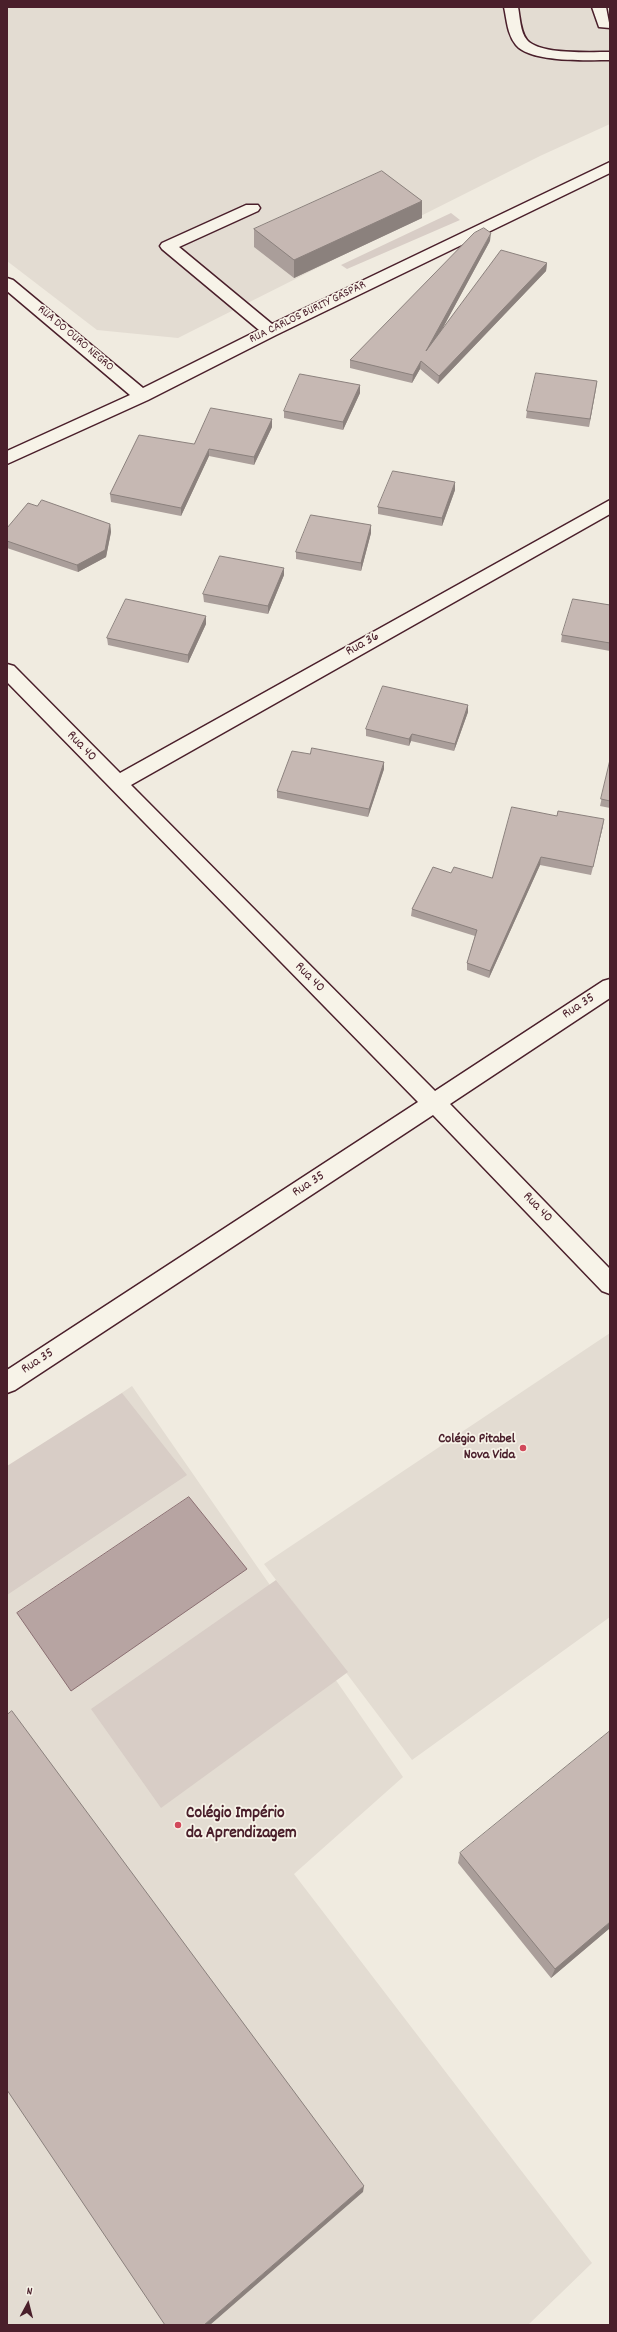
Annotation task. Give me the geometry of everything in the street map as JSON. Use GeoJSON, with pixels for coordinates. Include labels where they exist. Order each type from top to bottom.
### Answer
{"type":"FeatureCollection","features":[{"type":"Feature","properties":{"kind":"street"},"geometry":{"type":"LineString","coordinates":[[511,7],[517,34],[524,45],[547,54],[610,56]]}},
{"type":"Feature","properties":{"kind":"street"},"geometry":{"type":"LineString","coordinates":[[599,7],[607,28]]}},
{"type":"Feature","properties":{"kind":"street","name":"RUA CARLOS BURITY GASPAR"},"geometry":{"type":"LineString","coordinates":[[7,458],[142,396],[270,331],[610,167]]}},
{"type":"Feature","properties":{"kind":"street"},"geometry":{"type":"LineString","coordinates":[[252,208],[168,246],[270,331]]}},
{"type":"Feature","properties":{"kind":"street","name":"RUA DO OURO NEGRO"},"geometry":{"type":"LineString","coordinates":[[7,283],[142,396]]}},
{"type":"Feature","properties":{"kind":"street","name":"Rua 36"},"geometry":{"type":"LineString","coordinates":[[117,784],[610,506]]}},
{"type":"Feature","properties":{"kind":"street","name":"Rua 40"},"geometry":{"type":"LineString","coordinates":[[7,671],[117,784],[434,1103],[453,1120],[610,1284]]}},
{"type":"Feature","properties":{"kind":"street","name":"Rua 35"},"geometry":{"type":"LineString","coordinates":[[7,1383],[610,987]]}},
{"type":"Feature","properties":{"kind":"shaded area"},"geometry":{"type":"Polygon","coordinates":[[[7,7],[610,7],[610,124],[540,156],[178,338],[97,330],[7,261],[7,7]]]}},
{"type":"Feature","properties":{"kind":"shaded area"},"geometry":{"type":"Polygon","coordinates":[[[451,213],[460,220],[347,269],[341,265],[451,213]]]}},
{"type":"Feature","properties":{"kind":"shaded area","name":"Colégio Pitabel Nova Vida"},"geometry":{"type":"Polygon","coordinates":[[[610,1333],[610,1617],[412,1760],[264,1564],[610,1333]]]}},
{"type":"Feature","properties":{"kind":"shaded area","name":"Colégio Império da Aprendizagem"},"geometry":{"type":"Polygon","coordinates":[[[132,1386],[403,1777],[294,1874],[592,2263],[528,2325],[7,2325],[7,1470],[132,1386]]]}},
{"type":"Feature","properties":{"kind":"shaded area"},"geometry":{"type":"Polygon","coordinates":[[[122,1393],[187,1475],[7,1595],[7,1466],[122,1393]]]}},
{"type":"Feature","properties":{"kind":"shaded area"},"geometry":{"type":"Polygon","coordinates":[[[189,1497],[247,1569],[71,1691],[17,1613],[189,1497]]]}},
{"type":"Feature","properties":{"kind":"shaded area"},"geometry":{"type":"Polygon","coordinates":[[[276,1580],[348,1672],[161,1808],[91,1709],[276,1580]]]}},
{"type":"Feature","properties":{"kind":"building"},"geometry":{"type":"Polygon","coordinates":[[[382,171],[422,201],[294,260],[254,229],[382,171]]]}},
{"type":"Feature","properties":{"kind":"building"},"geometry":{"type":"Polygon","coordinates":[[[484,228],[491,233],[426,351],[501,250],[547,263],[439,376],[421,361],[413,375],[350,360],[474,233],[484,228]]]}},
{"type":"Feature","properties":{"kind":"building"},"geometry":{"type":"Polygon","coordinates":[[[536,373],[597,381],[590,419],[527,411],[536,373]]]}},
{"type":"Feature","properties":{"kind":"building"},"geometry":{"type":"Polygon","coordinates":[[[300,374],[360,385],[343,422],[284,411],[300,374]]]}},
{"type":"Feature","properties":{"kind":"building"},"geometry":{"type":"Polygon","coordinates":[[[211,408],[272,419],[254,457],[209,449],[181,508],[110,494],[139,435],[194,444],[211,408]]]}},
{"type":"Feature","properties":{"kind":"building"},"geometry":{"type":"Polygon","coordinates":[[[393,471],[455,482],[442,518],[378,507],[393,471]]]}},
{"type":"Feature","properties":{"kind":"building"},"geometry":{"type":"Polygon","coordinates":[[[42,500],[110,524],[105,550],[77,565],[7,541],[7,528],[28,503],[37,506],[42,500]]]}},
{"type":"Feature","properties":{"kind":"building"},"geometry":{"type":"Polygon","coordinates":[[[311,515],[371,525],[361,563],[296,552],[311,515]]]}},
{"type":"Feature","properties":{"kind":"building"},"geometry":{"type":"Polygon","coordinates":[[[220,556],[284,568],[268,606],[203,594],[220,556]]]}},
{"type":"Feature","properties":{"kind":"building"},"geometry":{"type":"Polygon","coordinates":[[[126,599],[206,616],[188,655],[107,638],[126,599]]]}},
{"type":"Feature","properties":{"kind":"building"},"geometry":{"type":"Polygon","coordinates":[[[573,599],[610,605],[610,643],[562,635],[573,599]]]}},
{"type":"Feature","properties":{"kind":"building"},"geometry":{"type":"Polygon","coordinates":[[[383,686],[468,705],[455,744],[412,734],[409,739],[366,729],[383,686]]]}},
{"type":"Feature","properties":{"kind":"building"},"geometry":{"type":"Polygon","coordinates":[[[312,748],[384,762],[369,809],[277,791],[292,751],[310,754],[312,748]]]}},
{"type":"Feature","properties":{"kind":"building"},"geometry":{"type":"Polygon","coordinates":[[[610,760],[610,801],[601,799],[610,760]]]}},
{"type":"Feature","properties":{"kind":"building"},"geometry":{"type":"Polygon","coordinates":[[[512,807],[557,816],[558,811],[604,819],[593,867],[541,857],[490,971],[467,963],[477,930],[412,909],[433,867],[451,873],[454,867],[492,878],[512,807]]]}},
{"type":"Feature","properties":{"kind":"building"},"geometry":{"type":"Polygon","coordinates":[[[12,1711],[364,2186],[204,2325],[165,2325],[7,2090],[7,1715],[12,1711]]]}},
{"type":"Feature","properties":{"kind":"building"},"geometry":{"type":"Polygon","coordinates":[[[610,1731],[610,1922],[555,1969],[460,1853],[610,1731]]]}},
{"type":"Feature","properties":{"kind":"place","name":"Colégio Pitabel Nova Vida"},"geometry":{"type":"Point","coordinates":[523,1448]}},
{"type":"Feature","properties":{"kind":"place","name":"Colégio Império da Aprendizagem"},"geometry":{"type":"Point","coordinates":[178,1825]}}]}
